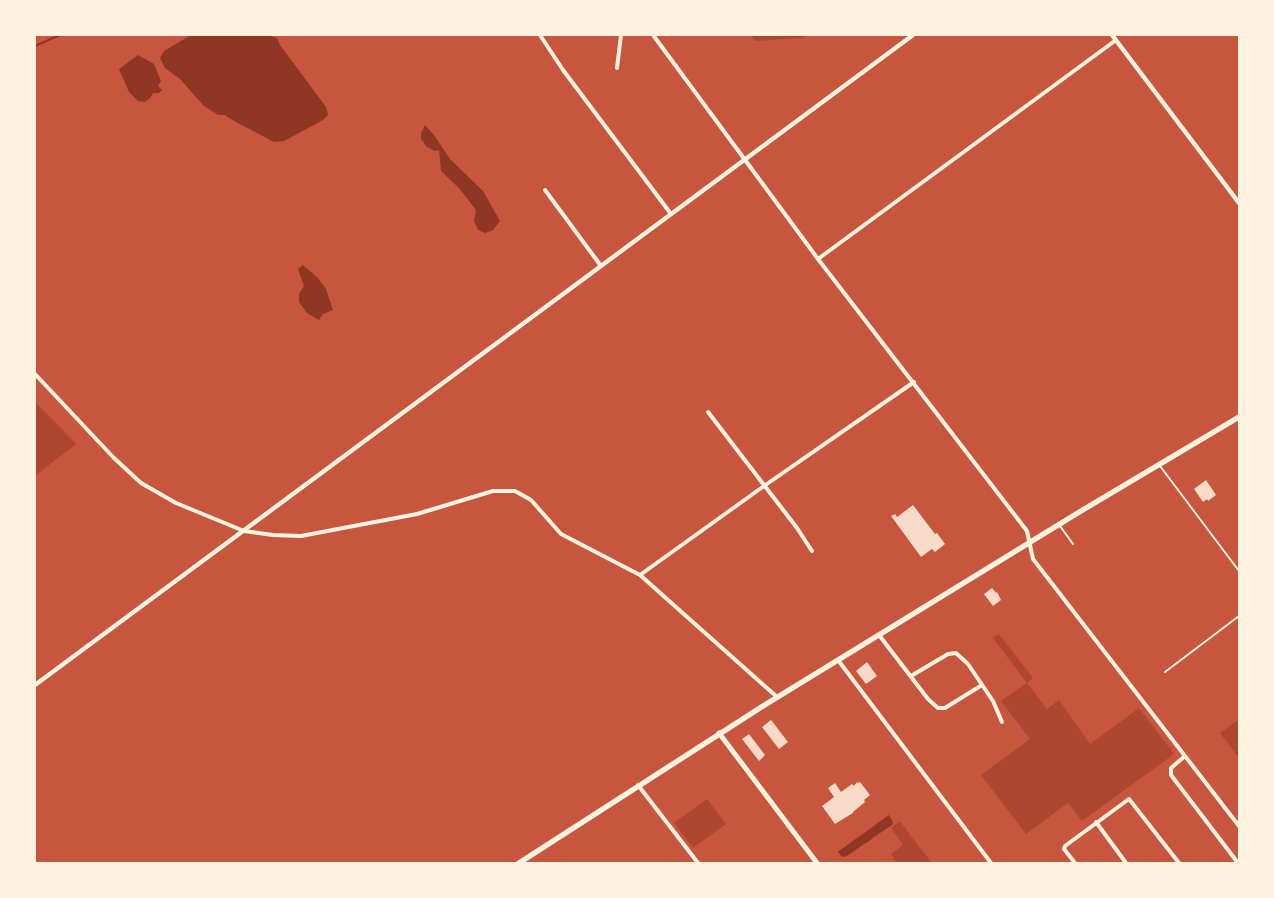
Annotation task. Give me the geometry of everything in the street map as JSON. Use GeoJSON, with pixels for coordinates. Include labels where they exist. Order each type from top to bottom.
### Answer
{"type":"FeatureCollection","features":[{"type":"Feature","properties":{"kind":"main road"},"geometry":{"type":"LineString","coordinates":[[519,863],[719,733],[1058,524],[1239,417]]}},
{"type":"Feature","properties":{"kind":"main road"},"geometry":{"type":"LineString","coordinates":[[719,733],[817,863]]}},
{"type":"Feature","properties":{"kind":"street"},"geometry":{"type":"LineString","coordinates":[[540,35],[563,70],[671,214]]}},
{"type":"Feature","properties":{"kind":"street"},"geometry":{"type":"LineString","coordinates":[[618,68],[621,35]]}},
{"type":"Feature","properties":{"kind":"street"},"geometry":{"type":"LineString","coordinates":[[653,35],[818,259],[1027,531],[1033,559],[1239,826]]}},
{"type":"Feature","properties":{"kind":"street"},"geometry":{"type":"LineString","coordinates":[[35,686],[913,35]]}},
{"type":"Feature","properties":{"kind":"street"},"geometry":{"type":"LineString","coordinates":[[1112,35],[1239,203]]}},
{"type":"Feature","properties":{"kind":"street"},"geometry":{"type":"LineString","coordinates":[[818,259],[1116,40]]}},
{"type":"Feature","properties":{"kind":"street"},"geometry":{"type":"LineString","coordinates":[[545,190],[601,266]]}},
{"type":"Feature","properties":{"kind":"street"},"geometry":{"type":"LineString","coordinates":[[35,374],[113,458],[141,483],[176,503],[244,531],[272,535],[302,536],[417,514],[493,491],[515,491],[531,500],[561,534],[640,575],[778,697]]}},
{"type":"Feature","properties":{"kind":"street"},"geometry":{"type":"LineString","coordinates":[[640,575],[914,382]]}},
{"type":"Feature","properties":{"kind":"street"},"geometry":{"type":"LineString","coordinates":[[708,412],[797,528],[812,551]]}},
{"type":"Feature","properties":{"kind":"street"},"geometry":{"type":"LineString","coordinates":[[879,635],[930,701],[941,709],[948,707],[982,685]]}},
{"type":"Feature","properties":{"kind":"street"},"geometry":{"type":"LineString","coordinates":[[910,676],[954,652],[963,658],[982,685],[995,704],[1002,722]]}},
{"type":"Feature","properties":{"kind":"street"},"geometry":{"type":"LineString","coordinates":[[838,660],[990,863]]}},
{"type":"Feature","properties":{"kind":"street"},"geometry":{"type":"LineString","coordinates":[[1185,756],[1172,766],[1170,771],[1172,777],[1238,863]]}},
{"type":"Feature","properties":{"kind":"street"},"geometry":{"type":"LineString","coordinates":[[638,785],[698,863]]}},
{"type":"Feature","properties":{"kind":"street"},"geometry":{"type":"LineString","coordinates":[[1075,863],[1064,847],[1129,799],[1179,863]]}},
{"type":"Feature","properties":{"kind":"street"},"geometry":{"type":"LineString","coordinates":[[1096,822],[1126,863]]}},
{"type":"Feature","properties":{"kind":"lane"},"geometry":{"type":"LineString","coordinates":[[1159,464],[1239,571]]}},
{"type":"Feature","properties":{"kind":"lane"},"geometry":{"type":"LineString","coordinates":[[1058,524],[1073,544]]}},
{"type":"Feature","properties":{"kind":"lane"},"geometry":{"type":"LineString","coordinates":[[1165,672],[1239,616]]}},
{"type":"Feature","properties":{"kind":"shaded area"},"geometry":{"type":"Polygon","coordinates":[[[191,35],[267,35],[277,38],[280,45],[326,107],[328,115],[323,120],[284,141],[274,142],[225,115],[218,115],[204,106],[180,79],[165,68],[160,58],[164,51],[191,35]]]}},
{"type":"Feature","properties":{"kind":"shaded area"},"geometry":{"type":"Polygon","coordinates":[[[751,35],[806,35],[802,38],[755,41],[751,35]]]}},
{"type":"Feature","properties":{"kind":"shaded area"},"geometry":{"type":"Polygon","coordinates":[[[138,55],[154,64],[161,81],[158,86],[162,90],[159,93],[153,93],[145,102],[138,101],[129,92],[119,69],[138,55]]]}},
{"type":"Feature","properties":{"kind":"shaded area"},"geometry":{"type":"Polygon","coordinates":[[[425,125],[450,159],[483,191],[500,221],[493,230],[485,233],[478,230],[474,221],[476,210],[459,188],[441,171],[439,150],[435,151],[427,147],[421,139],[421,133],[425,125]]]}},
{"type":"Feature","properties":{"kind":"shaded area"},"geometry":{"type":"Polygon","coordinates":[[[303,265],[318,278],[326,289],[333,310],[323,314],[319,320],[307,313],[299,302],[299,294],[304,286],[298,269],[303,265]]]}},
{"type":"Feature","properties":{"kind":"shaded area"},"geometry":{"type":"Polygon","coordinates":[[[35,402],[76,444],[35,476],[35,402]]]}},
{"type":"Feature","properties":{"kind":"shaded area"},"geometry":{"type":"Polygon","coordinates":[[[999,634],[1033,678],[1027,683],[993,638],[999,634]]]}},
{"type":"Feature","properties":{"kind":"shaded area"},"geometry":{"type":"Polygon","coordinates":[[[1027,683],[1047,709],[1059,700],[1090,744],[1139,708],[1174,754],[1082,821],[1068,803],[1026,834],[981,775],[1030,739],[1001,701],[1027,683]]]}},
{"type":"Feature","properties":{"kind":"shaded area"},"geometry":{"type":"Polygon","coordinates":[[[1239,719],[1239,758],[1220,733],[1239,719]]]}},
{"type":"Feature","properties":{"kind":"shaded area"},"geometry":{"type":"Polygon","coordinates":[[[707,799],[726,824],[693,848],[674,823],[707,799]]]}},
{"type":"Feature","properties":{"kind":"shaded area"},"geometry":{"type":"Polygon","coordinates":[[[889,815],[893,822],[892,825],[868,843],[842,857],[839,851],[889,815]]]}},
{"type":"Feature","properties":{"kind":"shaded area"},"geometry":{"type":"Polygon","coordinates":[[[900,821],[932,863],[897,863],[891,854],[903,845],[891,828],[900,821]]]}},
{"type":"Feature","properties":{"kind":"building"},"geometry":{"type":"Polygon","coordinates":[[[1206,480],[1216,495],[1203,502],[1194,489],[1206,480]]]}},
{"type":"Feature","properties":{"kind":"building"},"geometry":{"type":"Polygon","coordinates":[[[913,505],[945,544],[935,552],[932,549],[921,557],[891,516],[895,514],[897,517],[913,505]]]}},
{"type":"Feature","properties":{"kind":"building"},"geometry":{"type":"Polygon","coordinates":[[[992,588],[997,592],[1001,600],[993,606],[984,594],[992,588]]]}},
{"type":"Feature","properties":{"kind":"building"},"geometry":{"type":"Polygon","coordinates":[[[867,662],[877,676],[866,684],[856,671],[867,662]]]}},
{"type":"Feature","properties":{"kind":"building"},"geometry":{"type":"Polygon","coordinates":[[[771,720],[788,742],[779,749],[762,727],[771,720]]]}},
{"type":"Feature","properties":{"kind":"building"},"geometry":{"type":"Polygon","coordinates":[[[749,734],[765,755],[759,761],[742,739],[749,734]]]}},
{"type":"Feature","properties":{"kind":"building"},"geometry":{"type":"Polygon","coordinates":[[[857,782],[860,782],[870,795],[853,813],[835,824],[822,806],[834,797],[828,788],[835,783],[841,792],[852,784],[854,786],[857,782]]]}},
{"type":"Feature","properties":{"kind":"waterway"},"geometry":{"type":"LineString","coordinates":[[35,46],[60,35]]}}]}
